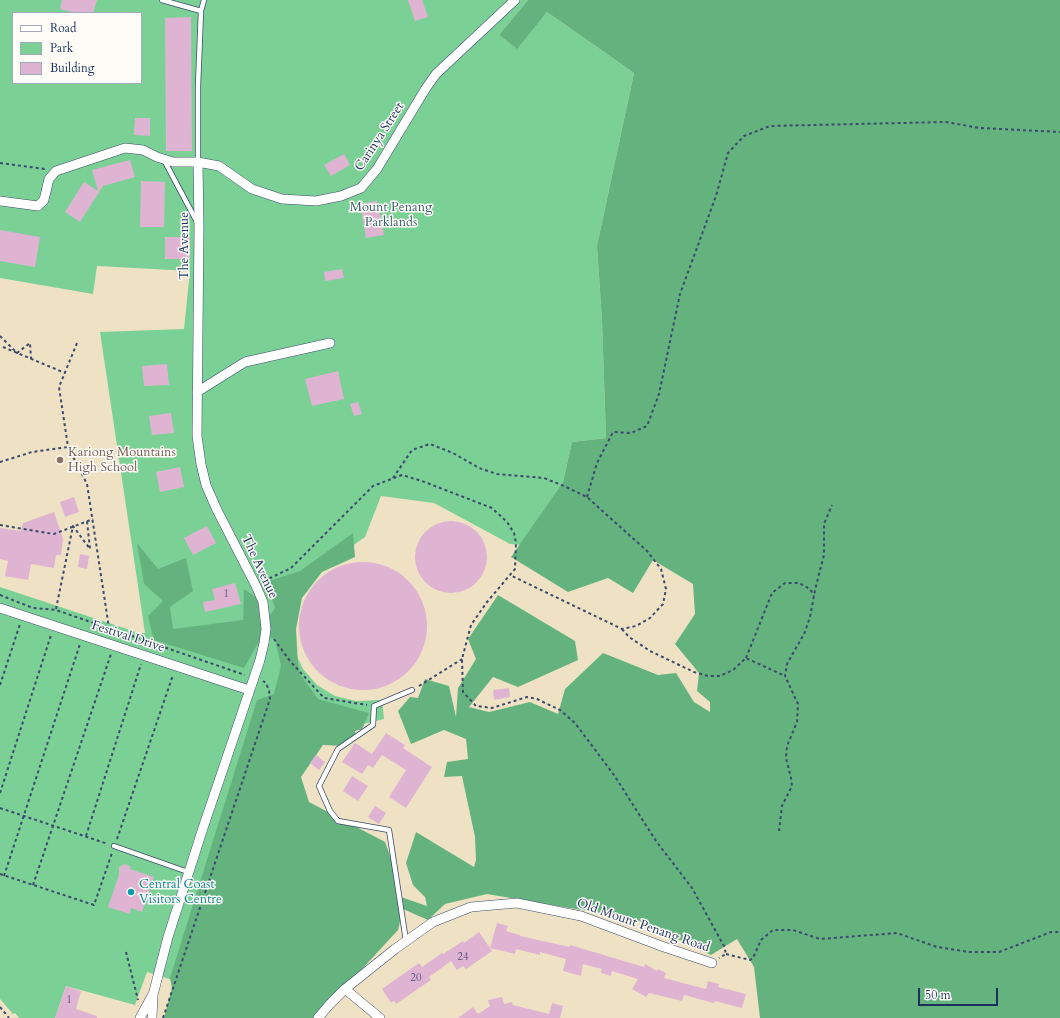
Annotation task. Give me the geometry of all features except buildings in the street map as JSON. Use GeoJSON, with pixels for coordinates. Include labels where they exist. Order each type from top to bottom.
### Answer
{"type":"FeatureCollection","features":[{"type":"Feature","properties":{"kind":"street","name":"Carinya Street"},"geometry":{"type":"LineString","coordinates":[[56,171],[125,148],[143,150],[173,162],[198,162],[218,166],[252,189],[282,199],[316,201],[341,196],[361,188],[377,169],[436,74],[515,0]]}},
{"type":"Feature","properties":{"kind":"street","name":"The Avenue"},"geometry":{"type":"LineString","coordinates":[[152,1018],[153,995],[168,937],[264,643],[266,629],[263,602],[217,510],[206,484],[201,464],[197,436],[199,226],[198,162]]}},
{"type":"Feature","properties":{"kind":"street"},"geometry":{"type":"LineString","coordinates":[[0,201],[38,206],[44,200],[49,179],[56,171]]}},
{"type":"Feature","properties":{"kind":"street"},"geometry":{"type":"LineString","coordinates":[[197,392],[245,362],[330,343]]}},
{"type":"Feature","properties":{"kind":"street","name":"Festival Drive"},"geometry":{"type":"LineString","coordinates":[[0,608],[249,690]]}},
{"type":"Feature","properties":{"kind":"street","name":"Old Mount Penang Road"},"geometry":{"type":"LineString","coordinates":[[318,1018],[346,989],[406,941],[433,922],[471,907],[517,903],[581,916],[664,948],[712,963]]}},
{"type":"Feature","properties":{"kind":"street"},"geometry":{"type":"LineString","coordinates":[[346,989],[380,1018]]}},
{"type":"Feature","properties":{"kind":"street","name":"The Avenue"},"geometry":{"type":"LineString","coordinates":[[140,1018],[153,995]]}},
{"type":"Feature","properties":{"kind":"lane"},"geometry":{"type":"LineString","coordinates":[[162,0],[201,11]]}},
{"type":"Feature","properties":{"kind":"lane"},"geometry":{"type":"LineString","coordinates":[[198,162],[198,86],[201,11],[204,0]]}},
{"type":"Feature","properties":{"kind":"lane"},"geometry":{"type":"LineString","coordinates":[[163,159],[199,226]]}},
{"type":"Feature","properties":{"kind":"lane"},"geometry":{"type":"LineString","coordinates":[[406,941],[388,830],[338,821],[330,811],[319,786],[338,749],[373,725],[374,706],[412,690]]}},
{"type":"Feature","properties":{"kind":"lane"},"geometry":{"type":"LineString","coordinates":[[114,846],[159,860],[188,872]]}},
{"type":"Feature","properties":{"kind":"path"},"geometry":{"type":"LineString","coordinates":[[587,497],[597,463],[613,432],[631,433],[647,426],[659,394],[680,294],[716,196],[728,152],[744,136],[770,126],[945,122],[980,128],[1060,132]]}},
{"type":"Feature","properties":{"kind":"path"},"geometry":{"type":"LineString","coordinates":[[0,163],[56,171]]}},
{"type":"Feature","properties":{"kind":"path"},"geometry":{"type":"LineString","coordinates":[[0,336],[17,353]]}},
{"type":"Feature","properties":{"kind":"path"},"geometry":{"type":"LineString","coordinates":[[17,353],[30,343],[31,359]]}},
{"type":"Feature","properties":{"kind":"path"},"geometry":{"type":"LineString","coordinates":[[77,343],[59,387],[68,447],[87,484],[109,628]]}},
{"type":"Feature","properties":{"kind":"path"},"geometry":{"type":"LineString","coordinates":[[3,346],[65,373]]}},
{"type":"Feature","properties":{"kind":"path"},"geometry":{"type":"LineString","coordinates":[[392,479],[412,450],[430,444],[453,453],[479,468],[497,474],[544,478],[587,497],[647,551],[661,569],[666,589],[663,604],[650,618],[636,626],[622,629]]}},
{"type":"Feature","properties":{"kind":"path"},"geometry":{"type":"LineString","coordinates":[[0,462],[32,452],[68,447]]}},
{"type":"Feature","properties":{"kind":"path"},"geometry":{"type":"LineString","coordinates":[[256,586],[291,568],[373,486],[402,475],[492,508],[507,522],[514,532],[516,543],[515,569],[487,602],[472,625],[462,660],[463,692],[476,706],[492,708],[527,697],[537,699],[560,710],[575,723],[614,775],[656,841],[692,888],[724,946],[726,954]]}},
{"type":"Feature","properties":{"kind":"path"},"geometry":{"type":"LineString","coordinates":[[779,831],[782,806],[792,786],[786,758],[787,746],[797,722],[798,704],[785,676],[787,664],[805,632],[810,617],[824,555],[824,524],[832,505]]}},
{"type":"Feature","properties":{"kind":"path"},"geometry":{"type":"LineString","coordinates":[[0,525],[54,534],[93,519]]}},
{"type":"Feature","properties":{"kind":"path"},"geometry":{"type":"LineString","coordinates":[[73,526],[90,549],[87,521]]}},
{"type":"Feature","properties":{"kind":"path"},"geometry":{"type":"LineString","coordinates":[[56,610],[73,526]]}},
{"type":"Feature","properties":{"kind":"path"},"geometry":{"type":"LineString","coordinates":[[510,575],[622,629],[629,637],[650,651],[694,672],[708,676],[720,676],[733,670],[746,658],[772,593],[785,583],[799,583],[810,589],[814,597]]}},
{"type":"Feature","properties":{"kind":"path"},"geometry":{"type":"LineString","coordinates":[[0,595],[33,608],[56,610],[253,677],[266,683],[270,699],[163,1018]]}},
{"type":"Feature","properties":{"kind":"path"},"geometry":{"type":"LineString","coordinates":[[0,685],[23,616]]}},
{"type":"Feature","properties":{"kind":"path"},"geometry":{"type":"LineString","coordinates":[[0,794],[54,626]]}},
{"type":"Feature","properties":{"kind":"path"},"geometry":{"type":"LineString","coordinates":[[266,629],[290,661],[324,698],[374,706]]}},
{"type":"Feature","properties":{"kind":"path"},"geometry":{"type":"LineString","coordinates":[[4,876],[83,636]]}},
{"type":"Feature","properties":{"kind":"path"},"geometry":{"type":"LineString","coordinates":[[34,885],[114,646]]}},
{"type":"Feature","properties":{"kind":"path"},"geometry":{"type":"LineString","coordinates":[[86,836],[144,655]]}},
{"type":"Feature","properties":{"kind":"path"},"geometry":{"type":"LineString","coordinates":[[746,658],[785,676]]}},
{"type":"Feature","properties":{"kind":"path"},"geometry":{"type":"LineString","coordinates":[[412,690],[462,660]]}},
{"type":"Feature","properties":{"kind":"path"},"geometry":{"type":"LineString","coordinates":[[0,874],[94,905],[174,674],[175,666]]}},
{"type":"Feature","properties":{"kind":"path"},"geometry":{"type":"LineString","coordinates":[[0,808],[114,846]]}},
{"type":"Feature","properties":{"kind":"path"},"geometry":{"type":"LineString","coordinates":[[712,963],[726,954],[750,960],[753,958],[761,940],[773,930],[793,930],[820,939],[897,933],[937,947],[969,952],[999,952],[1051,932],[1060,932]]}},
{"type":"Feature","properties":{"kind":"path"},"geometry":{"type":"LineString","coordinates":[[126,952],[139,1004]]}},
{"type":"Feature","properties":{"kind":"path"},"geometry":{"type":"LineString","coordinates":[[0,1007],[10,1018]]}},
{"type":"Feature","properties":{"kind":"green space","name":"Mount Penang Parklands"},"geometry":{"type":"Polygon","coordinates":[[[0,0],[528,0],[499,35],[516,48],[547,12],[634,73],[597,246],[602,321],[606,438],[572,442],[563,482],[520,545],[510,544],[434,503],[381,496],[365,537],[312,575],[293,609],[294,650],[303,669],[317,685],[335,696],[356,701],[382,700],[384,719],[331,732],[290,774],[188,985],[147,972],[135,1005],[66,986],[55,1018],[19,1018],[15,1013],[13,1014],[0,999],[0,587],[139,633],[145,633],[100,332],[184,329],[190,271],[97,266],[93,294],[0,278],[0,0]]]}},
{"type":"Feature","properties":{"kind":"green space"},"geometry":{"type":"Polygon","coordinates":[[[528,0],[1060,0],[1060,1018],[760,1018],[754,967],[737,939],[711,955],[635,919],[487,894],[445,904],[428,920],[403,909],[398,930],[317,1018],[164,1018],[172,988],[170,978],[257,700],[274,694],[281,666],[275,639],[262,636],[244,668],[154,640],[148,616],[163,601],[144,584],[137,543],[158,569],[186,558],[193,591],[170,607],[173,629],[243,620],[244,589],[257,598],[263,626],[275,608],[266,582],[300,571],[353,533],[355,557],[322,572],[302,598],[296,629],[298,664],[300,674],[318,699],[369,713],[362,729],[355,731],[356,736],[344,746],[323,745],[301,777],[309,802],[385,842],[396,873],[398,896],[427,906],[425,897],[413,885],[406,863],[416,832],[474,867],[476,860],[475,837],[462,776],[444,777],[447,762],[468,759],[466,739],[444,730],[411,744],[398,711],[410,697],[418,698],[425,679],[449,686],[456,717],[458,688],[476,659],[468,639],[498,595],[575,641],[578,660],[518,687],[493,677],[469,707],[489,712],[530,702],[558,714],[565,689],[603,653],[658,675],[676,673],[694,702],[710,712],[710,702],[697,691],[699,673],[675,644],[695,614],[693,584],[653,560],[633,593],[608,578],[568,592],[511,557],[563,482],[572,442],[606,438],[602,321],[597,246],[634,73],[547,12],[517,49],[499,35],[528,0]]]}},
{"type":"Feature","properties":{"kind":"place","name":"Kariong Mountains High School"},"geometry":{"type":"Point","coordinates":[60,460]}},
{"type":"Feature","properties":{"kind":"place","name":"Central Coast Visitors Centre"},"geometry":{"type":"Point","coordinates":[131,892]}}]}
